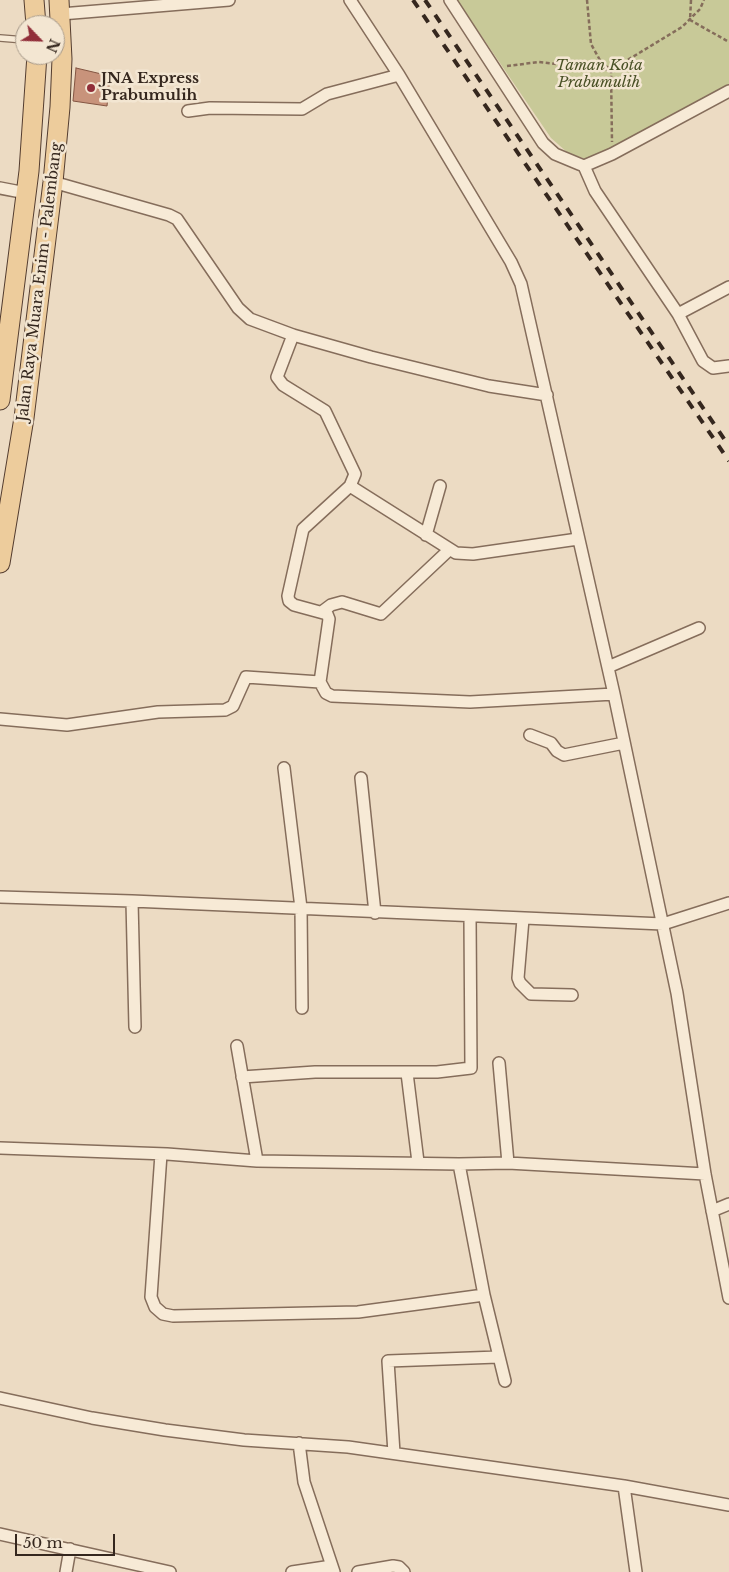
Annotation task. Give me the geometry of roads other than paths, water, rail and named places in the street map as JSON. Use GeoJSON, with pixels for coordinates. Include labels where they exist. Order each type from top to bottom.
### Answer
{"type":"FeatureCollection","features":[{"type":"Feature","properties":{"kind":"main road"},"geometry":{"type":"LineString","coordinates":[[34,0],[35,15]]}},
{"type":"Feature","properties":{"kind":"main road","name":"Jalan Raya Muara Enim - Palembang"},"geometry":{"type":"LineString","coordinates":[[0,563],[24,418],[53,182],[60,107],[60,7]]}},
{"type":"Feature","properties":{"kind":"main road","name":"Jalan Raya Muara Enim - Palembang"},"geometry":{"type":"LineString","coordinates":[[0,400],[4,332],[15,278],[26,193],[36,65]]}},
{"type":"Feature","properties":{"kind":"main road"},"geometry":{"type":"LineString","coordinates":[[19,246],[45,247]]}},
{"type":"Feature","properties":{"kind":"main road"},"geometry":{"type":"LineString","coordinates":[[15,278],[41,280]]}},
{"type":"Feature","properties":{"kind":"street"},"geometry":{"type":"LineString","coordinates":[[60,7],[229,0]]}},
{"type":"Feature","properties":{"kind":"street"},"geometry":{"type":"LineString","coordinates":[[350,0],[399,75],[511,262],[520,284],[547,395],[614,694],[678,993],[705,1174],[729,1298]]}},
{"type":"Feature","properties":{"kind":"street"},"geometry":{"type":"LineString","coordinates":[[450,0],[543,143],[555,154],[584,166],[612,154],[729,91]]}},
{"type":"Feature","properties":{"kind":"street"},"geometry":{"type":"LineString","coordinates":[[188,110],[210,108],[302,108],[327,94],[399,75]]}},
{"type":"Feature","properties":{"kind":"street"},"geometry":{"type":"LineString","coordinates":[[584,166],[594,191],[678,314],[703,361],[709,367],[727,369]]}},
{"type":"Feature","properties":{"kind":"street"},"geometry":{"type":"LineString","coordinates":[[53,182],[169,215],[176,219],[243,314],[250,319],[293,335],[489,386],[547,395]]}},
{"type":"Feature","properties":{"kind":"street"},"geometry":{"type":"LineString","coordinates":[[0,188],[26,193]]}},
{"type":"Feature","properties":{"kind":"street"},"geometry":{"type":"LineString","coordinates":[[678,314],[729,287]]}},
{"type":"Feature","properties":{"kind":"street"},"geometry":{"type":"LineString","coordinates":[[293,335],[277,377],[284,385],[318,406],[329,417],[355,474],[350,486],[308,523],[300,536],[288,596],[294,605],[323,611],[329,618],[320,682],[326,693],[332,696],[470,702],[614,694]]}},
{"type":"Feature","properties":{"kind":"street"},"geometry":{"type":"LineString","coordinates":[[350,486],[449,550],[464,555],[578,539]]}},
{"type":"Feature","properties":{"kind":"street"},"geometry":{"type":"LineString","coordinates":[[426,535],[440,486]]}},
{"type":"Feature","properties":{"kind":"street"},"geometry":{"type":"LineString","coordinates":[[323,611],[331,605],[342,602],[381,614],[449,550]]}},
{"type":"Feature","properties":{"kind":"street"},"geometry":{"type":"LineString","coordinates":[[608,668],[699,628]]}},
{"type":"Feature","properties":{"kind":"street"},"geometry":{"type":"LineString","coordinates":[[0,719],[67,725],[158,712],[225,710],[233,706],[246,677],[320,682]]}},
{"type":"Feature","properties":{"kind":"street"},"geometry":{"type":"LineString","coordinates":[[530,735],[550,743],[557,751],[564,755],[624,743]]}},
{"type":"Feature","properties":{"kind":"street"},"geometry":{"type":"LineString","coordinates":[[284,768],[301,908],[302,1008]]}},
{"type":"Feature","properties":{"kind":"street"},"geometry":{"type":"LineString","coordinates":[[360,778],[375,913]]}},
{"type":"Feature","properties":{"kind":"street"},"geometry":{"type":"LineString","coordinates":[[0,897],[663,924],[729,903]]}},
{"type":"Feature","properties":{"kind":"street"},"geometry":{"type":"LineString","coordinates":[[132,901],[135,1027]]}},
{"type":"Feature","properties":{"kind":"street"},"geometry":{"type":"LineString","coordinates":[[242,1077],[315,1072],[406,1073],[468,1070],[472,1066],[470,917]]}},
{"type":"Feature","properties":{"kind":"street"},"geometry":{"type":"LineString","coordinates":[[523,919],[518,978],[520,983],[531,994],[572,995]]}},
{"type":"Feature","properties":{"kind":"street"},"geometry":{"type":"LineString","coordinates":[[237,1046],[256,1161]]}},
{"type":"Feature","properties":{"kind":"street"},"geometry":{"type":"LineString","coordinates":[[499,1063],[508,1163]]}},
{"type":"Feature","properties":{"kind":"street"},"geometry":{"type":"LineString","coordinates":[[406,1073],[418,1162]]}},
{"type":"Feature","properties":{"kind":"street"},"geometry":{"type":"LineString","coordinates":[[0,1148],[161,1154],[256,1161],[508,1163],[705,1174]]}},
{"type":"Feature","properties":{"kind":"street"},"geometry":{"type":"LineString","coordinates":[[161,1154],[151,1297],[155,1307],[163,1314],[173,1316],[340,1314],[484,1295]]}},
{"type":"Feature","properties":{"kind":"street"},"geometry":{"type":"LineString","coordinates":[[460,1164],[484,1295],[505,1381]]}},
{"type":"Feature","properties":{"kind":"street"},"geometry":{"type":"LineString","coordinates":[[712,1211],[729,1204]]}},
{"type":"Feature","properties":{"kind":"street"},"geometry":{"type":"LineString","coordinates":[[394,1453],[388,1361],[498,1357]]}},
{"type":"Feature","properties":{"kind":"street"},"geometry":{"type":"LineString","coordinates":[[0,1398],[92,1418],[156,1428],[244,1440],[299,1443],[394,1453],[624,1486],[729,1504]]}},
{"type":"Feature","properties":{"kind":"street"},"geometry":{"type":"LineString","coordinates":[[292,1572],[333,1569],[304,1482],[299,1443]]}},
{"type":"Feature","properties":{"kind":"street"},"geometry":{"type":"LineString","coordinates":[[624,1486],[636,1572]]}},
{"type":"Feature","properties":{"kind":"street"},"geometry":{"type":"LineString","coordinates":[[0,1534],[170,1572]]}},
{"type":"Feature","properties":{"kind":"street"},"geometry":{"type":"LineString","coordinates":[[66,1572],[70,1549]]}},
{"type":"Feature","properties":{"kind":"street"},"geometry":{"type":"LineString","coordinates":[[358,1572],[393,1566],[399,1567],[404,1572]]}},
{"type":"Feature","properties":{"kind":"lane"},"geometry":{"type":"LineString","coordinates":[[0,38],[15,39]]}},
{"type":"Feature","properties":{"kind":"railway"},"geometry":{"type":"LineString","coordinates":[[413,0],[729,461]]}},
{"type":"Feature","properties":{"kind":"railway"},"geometry":{"type":"LineString","coordinates":[[425,0],[729,446]]}},
{"type":"Feature","properties":{"kind":"place","name":"JNA Express Prabumulih"},"geometry":{"type":"Point","coordinates":[91,88]}},
{"type":"Feature","properties":{"kind":"park label","name":"Taman Kota Prabumulih"},"geometry":{"type":"Point","coordinates":[599,74]}}]}
